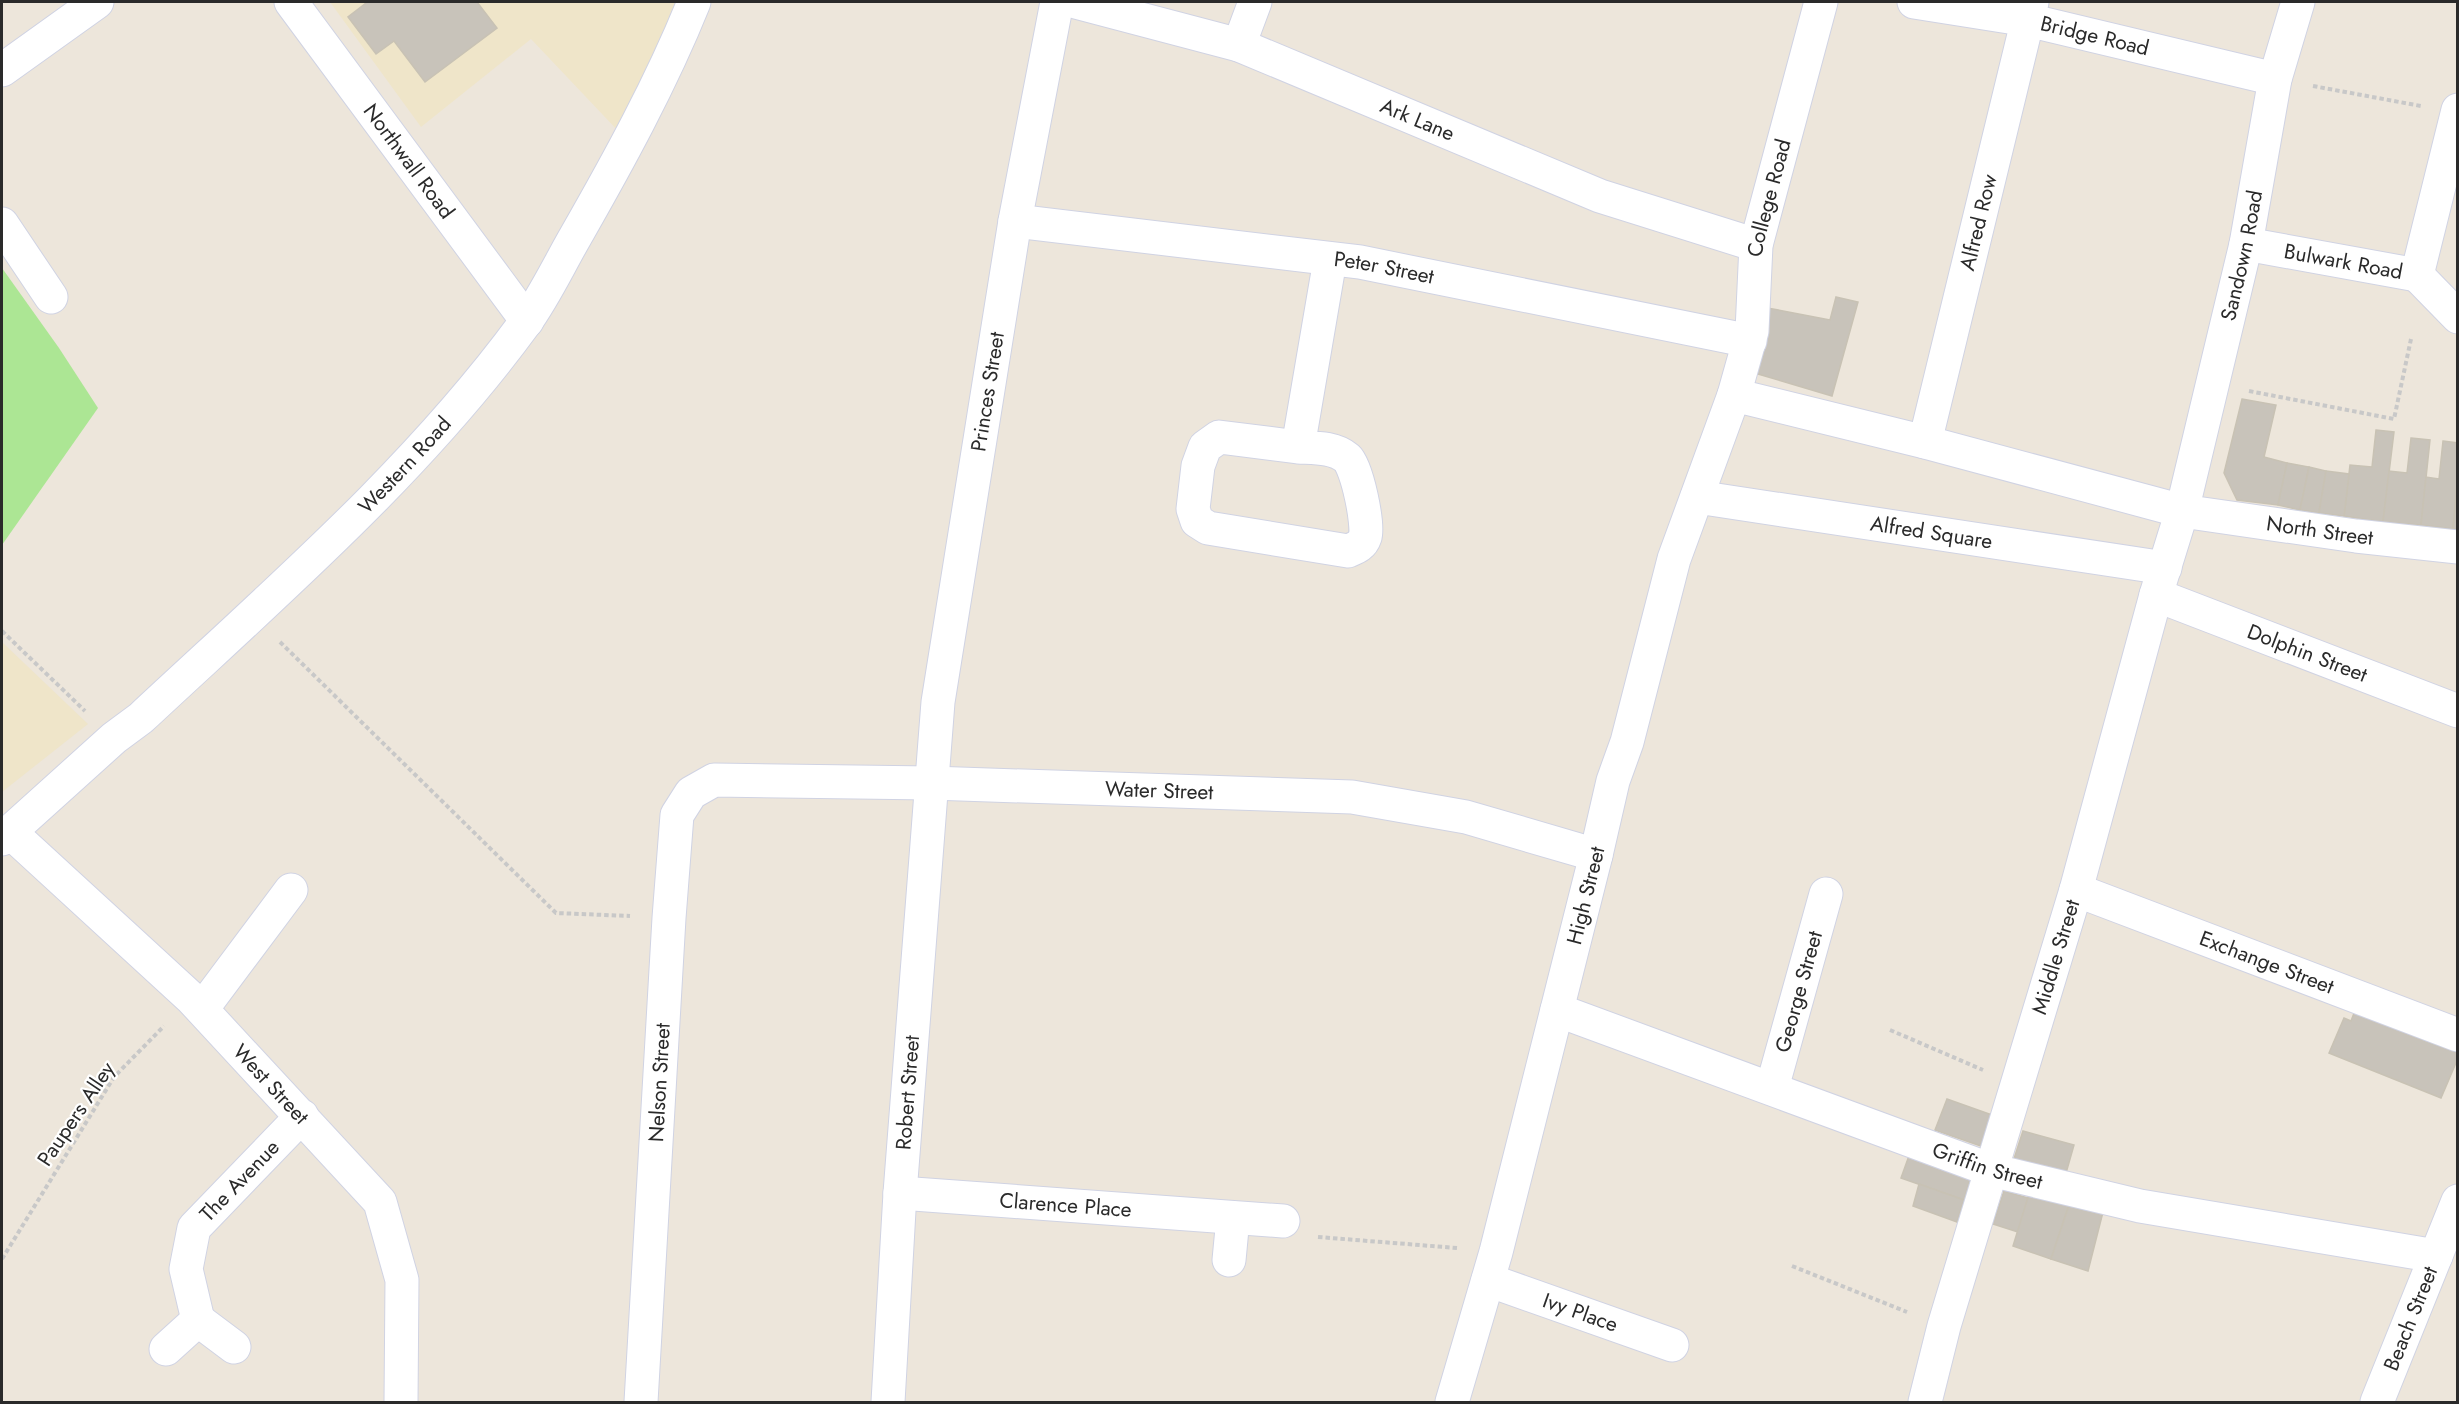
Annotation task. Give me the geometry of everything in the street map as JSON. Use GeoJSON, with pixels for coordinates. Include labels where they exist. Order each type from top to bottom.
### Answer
{"type":"FeatureCollection","features":[{"type":"Feature","properties":{"kind":"street"},"geometry":{"type":"LineString","coordinates":[[2,70],[97,2]]}},
{"type":"Feature","properties":{"kind":"street","name":"Northwall Road"},"geometry":{"type":"LineString","coordinates":[[291,2],[526,321]]}},
{"type":"Feature","properties":{"kind":"street","name":"Western Road"},"geometry":{"type":"LineString","coordinates":[[6,836],[114,738],[141,718],[345,528],[440,429],[526,321],[605,186],[669,63],[694,2]]}},
{"type":"Feature","properties":{"kind":"street","name":"Princes Street"},"geometry":{"type":"LineString","coordinates":[[931,783],[938,702],[1015,221],[1057,2]]}},
{"type":"Feature","properties":{"kind":"street","name":"Ark Lane"},"geometry":{"type":"LineString","coordinates":[[1076,2],[1239,45],[1600,196],[1756,245]]}},
{"type":"Feature","properties":{"kind":"street"},"geometry":{"type":"LineString","coordinates":[[1239,45],[1255,2]]}},
{"type":"Feature","properties":{"kind":"street","name":"College Road"},"geometry":{"type":"LineString","coordinates":[[1734,395],[1752,331],[1756,245],[1821,2]]}},
{"type":"Feature","properties":{"kind":"street","name":"Bridge Road"},"geometry":{"type":"LineString","coordinates":[[1914,2],[2030,11],[2275,79]]}},
{"type":"Feature","properties":{"kind":"street","name":"Sandown Road"},"geometry":{"type":"LineString","coordinates":[[2182,511],[2246,244],[2275,79],[2298,2]]}},
{"type":"Feature","properties":{"kind":"street","name":"Alfred Row"},"geometry":{"type":"LineString","coordinates":[[1925,442],[2030,11]]}},
{"type":"Feature","properties":{"kind":"street","name":"Bulwark Road"},"geometry":{"type":"LineString","coordinates":[[2246,244],[2417,275],[2457,112]]}},
{"type":"Feature","properties":{"kind":"street","name":"Peter Street"},"geometry":{"type":"LineString","coordinates":[[1015,221],[1360,262],[1750,341]]}},
{"type":"Feature","properties":{"kind":"street"},"geometry":{"type":"LineString","coordinates":[[2,224],[51,297]]}},
{"type":"Feature","properties":{"kind":"street"},"geometry":{"type":"LineString","coordinates":[[1298,447],[1330,260]]}},
{"type":"Feature","properties":{"kind":"street"},"geometry":{"type":"LineString","coordinates":[[2417,275],[2457,317]]}},
{"type":"Feature","properties":{"kind":"street"},"geometry":{"type":"LineString","coordinates":[[1734,395],[1925,442],[2182,511]]}},
{"type":"Feature","properties":{"kind":"street","name":"High Street"},"geometry":{"type":"LineString","coordinates":[[1452,1402],[1492,1266],[1596,855],[1612,781],[1628,742],[1674,559],[1734,395]]}},
{"type":"Feature","properties":{"kind":"street"},"geometry":{"type":"LineString","coordinates":[[1219,437],[1298,447],[1337,451],[1349,460],[1358,480],[1366,536],[1360,545],[1347,551],[1208,528],[1197,521],[1193,509],[1198,466],[1205,447],[1219,437]]}},
{"type":"Feature","properties":{"kind":"street","name":"Alfred Square"},"geometry":{"type":"LineString","coordinates":[[1697,497],[2161,582]]}},
{"type":"Feature","properties":{"kind":"street","name":"North Street"},"geometry":{"type":"LineString","coordinates":[[2182,511],[2356,536],[2457,547]]}},
{"type":"Feature","properties":{"kind":"street","name":"Middle Street"},"geometry":{"type":"LineString","coordinates":[[1925,1402],[1944,1326],[2076,890],[2182,511]]}},
{"type":"Feature","properties":{"kind":"street","name":"Dolphin Street"},"geometry":{"type":"LineString","coordinates":[[2161,582],[2457,711]]}},
{"type":"Feature","properties":{"kind":"street","name":"Water Street"},"geometry":{"type":"LineString","coordinates":[[714,780],[931,783],[1352,797],[1466,817],[1596,855]]}},
{"type":"Feature","properties":{"kind":"street","name":"Nelson Street"},"geometry":{"type":"LineString","coordinates":[[641,1402],[677,815],[691,793],[714,780]]}},
{"type":"Feature","properties":{"kind":"street","name":"Robert Street"},"geometry":{"type":"LineString","coordinates":[[888,1402],[900,1192],[931,783]]}},
{"type":"Feature","properties":{"kind":"street","name":"West Street"},"geometry":{"type":"LineString","coordinates":[[6,836],[197,1004],[380,1202],[402,1280],[401,1402]]}},
{"type":"Feature","properties":{"kind":"street"},"geometry":{"type":"LineString","coordinates":[[197,1004],[291,890]]}},
{"type":"Feature","properties":{"kind":"street","name":"Exchange Street"},"geometry":{"type":"LineString","coordinates":[[2076,890],[2457,1035]]}},
{"type":"Feature","properties":{"kind":"street","name":"George Street"},"geometry":{"type":"LineString","coordinates":[[1772,1088],[1826,894]]}},
{"type":"Feature","properties":{"kind":"street","name":"Griffin Street"},"geometry":{"type":"LineString","coordinates":[[1557,1010],[1992,1170],[2140,1206],[2436,1256]]}},
{"type":"Feature","properties":{"kind":"street","name":"The Avenue"},"geometry":{"type":"LineString","coordinates":[[198,1320],[186,1269],[194,1228],[302,1116]]}},
{"type":"Feature","properties":{"kind":"street","name":"Clarence Place"},"geometry":{"type":"LineString","coordinates":[[900,1192],[1283,1221]]}},
{"type":"Feature","properties":{"kind":"street","name":"Beach Street"},"geometry":{"type":"LineString","coordinates":[[2377,1402],[2457,1201]]}},
{"type":"Feature","properties":{"kind":"street"},"geometry":{"type":"LineString","coordinates":[[1229,1260],[1233,1218]]}},
{"type":"Feature","properties":{"kind":"street","name":"Ivy Place"},"geometry":{"type":"LineString","coordinates":[[1492,1266],[1672,1345]]}},
{"type":"Feature","properties":{"kind":"street"},"geometry":{"type":"LineString","coordinates":[[166,1349],[198,1320],[234,1347]]}},
{"type":"Feature","properties":{"kind":"path"},"geometry":{"type":"LineString","coordinates":[[2275,79],[2457,112]]}},
{"type":"Feature","properties":{"kind":"path"},"geometry":{"type":"LineString","coordinates":[[2213,384],[2394,419],[2411,339]]}},
{"type":"Feature","properties":{"kind":"path"},"geometry":{"type":"LineString","coordinates":[[252,615],[556,913],[669,918]]}},
{"type":"Feature","properties":{"kind":"path"},"geometry":{"type":"LineString","coordinates":[[2,631],[114,738]]}},
{"type":"Feature","properties":{"kind":"path","name":"Paupers Alley"},"geometry":{"type":"LineString","coordinates":[[2,1259],[114,1077],[197,1004]]}},
{"type":"Feature","properties":{"kind":"path"},"geometry":{"type":"LineString","coordinates":[[1890,1030],[1968,1064],[2018,1082]]}},
{"type":"Feature","properties":{"kind":"path"},"geometry":{"type":"LineString","coordinates":[[1283,1221],[1310,1236],[1492,1266]]}},
{"type":"Feature","properties":{"kind":"path"},"geometry":{"type":"LineString","coordinates":[[1792,1266],[1944,1326]]}},
{"type":"Feature","properties":{"kind":"shaded area"},"geometry":{"type":"Polygon","coordinates":[[[330,2],[677,2],[621,134],[531,39],[421,127],[330,2]]]}},
{"type":"Feature","properties":{"kind":"shaded area"},"geometry":{"type":"Polygon","coordinates":[[[2,642],[88,724],[2,792],[2,642]]]}},
{"type":"Feature","properties":{"kind":"green space"},"geometry":{"type":"Polygon","coordinates":[[[2,268],[98,408],[2,545],[2,268]]]}},
{"type":"Feature","properties":{"kind":"building"},"geometry":{"type":"Polygon","coordinates":[[[364,2],[477,2],[497,28],[425,82],[394,41],[376,54],[348,17],[366,3],[364,2]]]}},
{"type":"Feature","properties":{"kind":"building"},"geometry":{"type":"Polygon","coordinates":[[[1836,297],[1858,302],[1832,396],[1751,372],[1768,308],[1830,320],[1836,297]]]}},
{"type":"Feature","properties":{"kind":"building"},"geometry":{"type":"Polygon","coordinates":[[[2242,399],[2276,405],[2264,457],[2287,463],[2278,505],[2237,500],[2224,473],[2242,399]]]}},
{"type":"Feature","properties":{"kind":"building"},"geometry":{"type":"Polygon","coordinates":[[[2376,430],[2394,432],[2383,522],[2344,516],[2350,465],[2372,467],[2376,430]]]}},
{"type":"Feature","properties":{"kind":"building"},"geometry":{"type":"Polygon","coordinates":[[[2411,438],[2430,440],[2421,525],[2383,522],[2389,471],[2407,473],[2411,438]]]}},
{"type":"Feature","properties":{"kind":"building"},"geometry":{"type":"Polygon","coordinates":[[[2443,441],[2458,443],[2458,483],[2453,529],[2421,525],[2426,477],[2439,479],[2443,441]]]}},
{"type":"Feature","properties":{"kind":"building"},"geometry":{"type":"Polygon","coordinates":[[[2287,463],[2309,467],[2300,510],[2278,505],[2287,463]]]}},
{"type":"Feature","properties":{"kind":"building"},"geometry":{"type":"Polygon","coordinates":[[[2309,467],[2326,471],[2319,513],[2300,510],[2309,467]]]}},
{"type":"Feature","properties":{"kind":"building"},"geometry":{"type":"Polygon","coordinates":[[[2326,471],[2349,474],[2344,516],[2319,513],[2326,471]]]}},
{"type":"Feature","properties":{"kind":"building"},"geometry":{"type":"Polygon","coordinates":[[[2457,484],[2458,529],[2453,529],[2457,484]]]}},
{"type":"Feature","properties":{"kind":"building"},"geometry":{"type":"Polygon","coordinates":[[[2356,1008],[2458,1048],[2458,1058],[2441,1098],[2329,1053],[2344,1018],[2351,1021],[2356,1008]]]}},
{"type":"Feature","properties":{"kind":"building"},"geometry":{"type":"Polygon","coordinates":[[[1947,1099],[1992,1115],[1981,1146],[1935,1130],[1947,1099]]]}},
{"type":"Feature","properties":{"kind":"building"},"geometry":{"type":"Polygon","coordinates":[[[2023,1131],[2074,1145],[2066,1173],[2013,1162],[2023,1131]]]}},
{"type":"Feature","properties":{"kind":"building"},"geometry":{"type":"Polygon","coordinates":[[[1910,1153],[1972,1173],[1964,1200],[1901,1178],[1910,1153]]]}},
{"type":"Feature","properties":{"kind":"building"},"geometry":{"type":"Polygon","coordinates":[[[1919,1184],[1964,1200],[1957,1222],[1913,1206],[1919,1184]]]}},
{"type":"Feature","properties":{"kind":"building"},"geometry":{"type":"Polygon","coordinates":[[[2004,1191],[2028,1198],[2018,1232],[1993,1224],[2004,1191]]]}},
{"type":"Feature","properties":{"kind":"building"},"geometry":{"type":"Polygon","coordinates":[[[2029,1194],[2069,1205],[2051,1259],[2013,1246],[2029,1194]]]}},
{"type":"Feature","properties":{"kind":"building"},"geometry":{"type":"Polygon","coordinates":[[[2069,1205],[2103,1212],[2088,1271],[2051,1259],[2069,1205]]]}}]}
